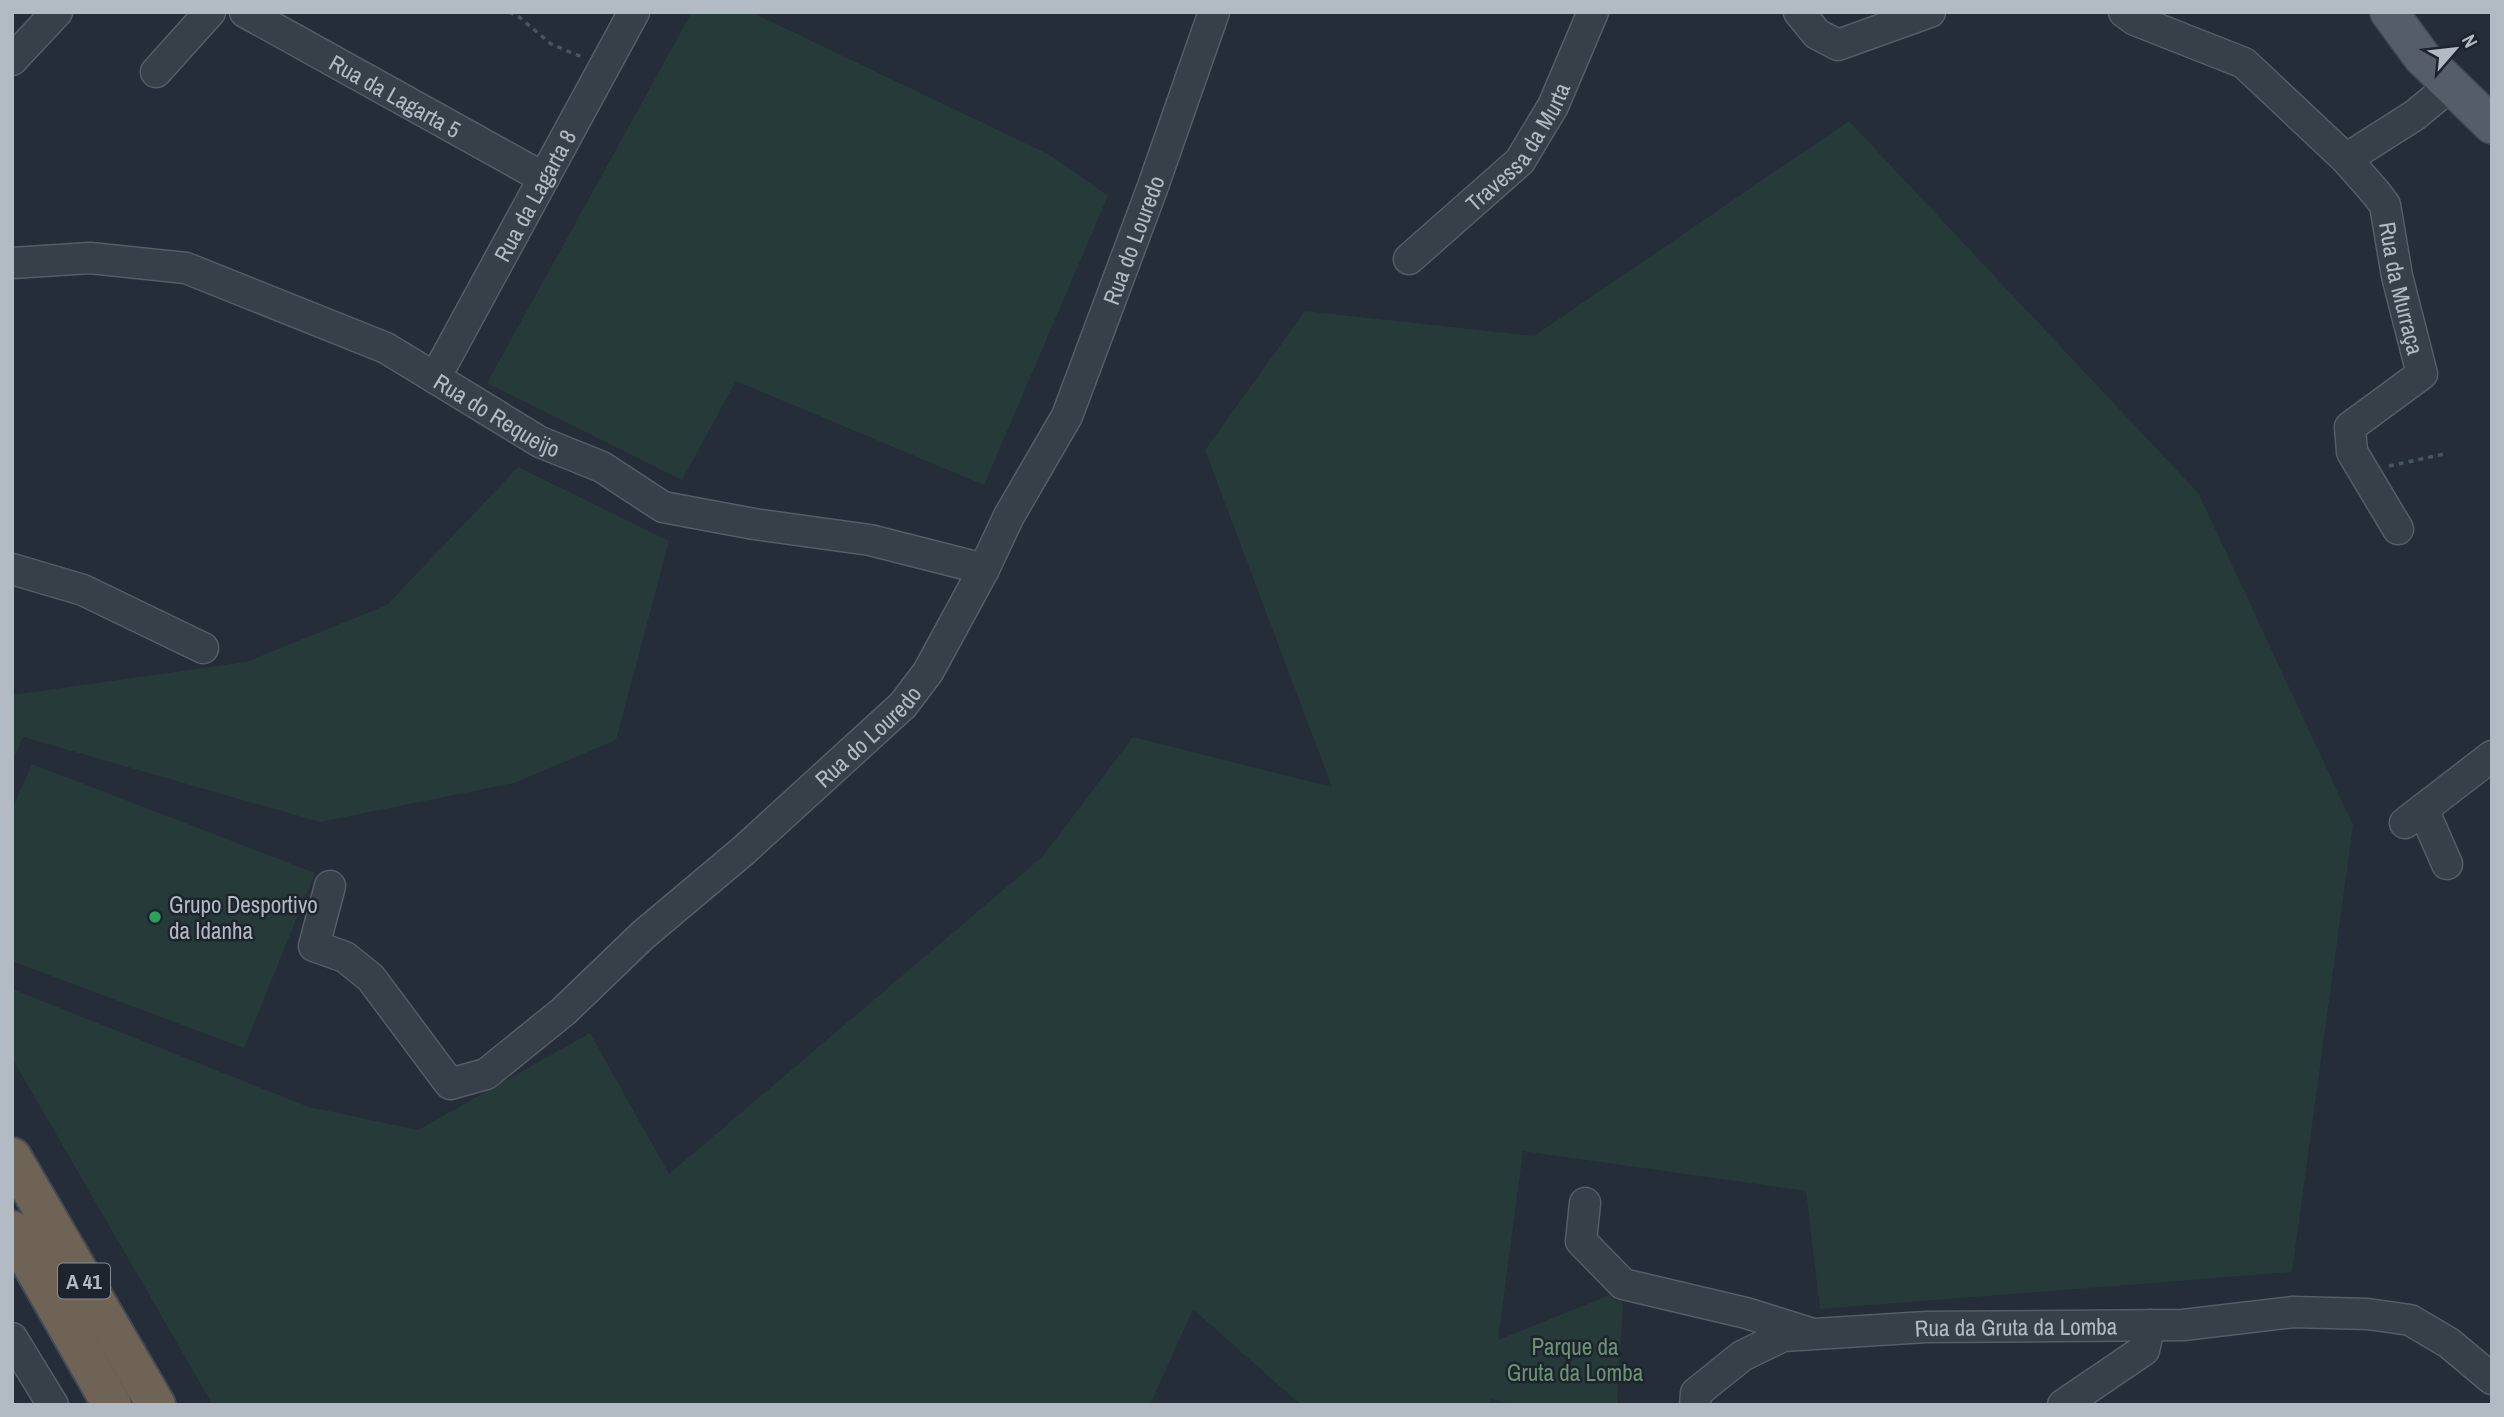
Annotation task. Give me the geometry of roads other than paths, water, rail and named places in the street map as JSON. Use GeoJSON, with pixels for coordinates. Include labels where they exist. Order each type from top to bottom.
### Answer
{"type":"FeatureCollection","features":[{"type":"Feature","properties":{"kind":"highway","name":"A 41"},"geometry":{"type":"LineString","coordinates":[[12,1157],[156,1405]]}},
{"type":"Feature","properties":{"kind":"highway","name":"A 41"},"geometry":{"type":"LineString","coordinates":[[12,1230],[112,1405]]}},
{"type":"Feature","properties":{"kind":"main road"},"geometry":{"type":"LineString","coordinates":[[2389,12],[2422,57],[2492,125]]}},
{"type":"Feature","properties":{"kind":"street"},"geometry":{"type":"LineString","coordinates":[[12,60],[57,12]]}},
{"type":"Feature","properties":{"kind":"street"},"geometry":{"type":"LineString","coordinates":[[156,72],[210,12]]}},
{"type":"Feature","properties":{"kind":"street","name":"Rua da Lagarta 5"},"geometry":{"type":"LineString","coordinates":[[245,12],[544,178]]}},
{"type":"Feature","properties":{"kind":"street","name":"Rua da Lagarta 8"},"geometry":{"type":"LineString","coordinates":[[435,378],[634,12]]}},
{"type":"Feature","properties":{"kind":"street","name":"Rua do Louredo"},"geometry":{"type":"LineString","coordinates":[[330,886],[314,946],[345,957],[371,978],[450,1084],[486,1074],[564,1011],[643,934],[743,851],[903,705],[928,672],[984,569],[1009,516],[1067,416],[1152,189],[1214,12]]}},
{"type":"Feature","properties":{"kind":"street","name":"Travessa da Murta"},"geometry":{"type":"LineString","coordinates":[[1409,259],[1520,161],[1553,106],[1593,12]]}},
{"type":"Feature","properties":{"kind":"street"},"geometry":{"type":"LineString","coordinates":[[1799,12],[1817,34],[1838,45],[1930,12]]}},
{"type":"Feature","properties":{"kind":"street","name":"Rua da Murraça"},"geometry":{"type":"LineString","coordinates":[[2124,12],[2136,20],[2244,63],[2346,159],[2385,205],[2397,276],[2422,374],[2350,428],[2352,452],[2398,529]]}},
{"type":"Feature","properties":{"kind":"street"},"geometry":{"type":"LineString","coordinates":[[2346,159],[2415,115],[2449,86]]}},
{"type":"Feature","properties":{"kind":"street","name":"Rua do Requeijo"},"geometry":{"type":"LineString","coordinates":[[12,263],[90,258],[186,268],[386,348],[540,442],[602,467],[663,507],[754,524],[870,540],[984,569]]}},
{"type":"Feature","properties":{"kind":"street"},"geometry":{"type":"LineString","coordinates":[[12,569],[83,590],[203,648]]}},
{"type":"Feature","properties":{"kind":"street"},"geometry":{"type":"LineString","coordinates":[[2447,864],[2414,816],[2492,756]]}},
{"type":"Feature","properties":{"kind":"street","name":"Rua da Gruta da Lomba"},"geometry":{"type":"LineString","coordinates":[[1585,1203],[1581,1241],[1623,1284],[1746,1313],[1814,1334],[1926,1327],[2183,1325],[2293,1312],[2368,1314],[2410,1320],[2449,1343],[2492,1380]]}},
{"type":"Feature","properties":{"kind":"street"},"geometry":{"type":"LineString","coordinates":[[2063,1405],[2144,1350],[2150,1325]]}},
{"type":"Feature","properties":{"kind":"street"},"geometry":{"type":"LineString","coordinates":[[1695,1405],[1696,1393],[1742,1356],[1783,1336],[1814,1334]]}},
{"type":"Feature","properties":{"kind":"street"},"geometry":{"type":"LineString","coordinates":[[12,1338],[53,1405]]}},
{"type":"Feature","properties":{"kind":"place","name":"Grupo Desportivo da Idanha"},"geometry":{"type":"Point","coordinates":[155,917]}},
{"type":"Feature","properties":{"kind":"park label","name":"Parque da Gruta da Lomba"},"geometry":{"type":"Point","coordinates":[1575,1359]}}]}
